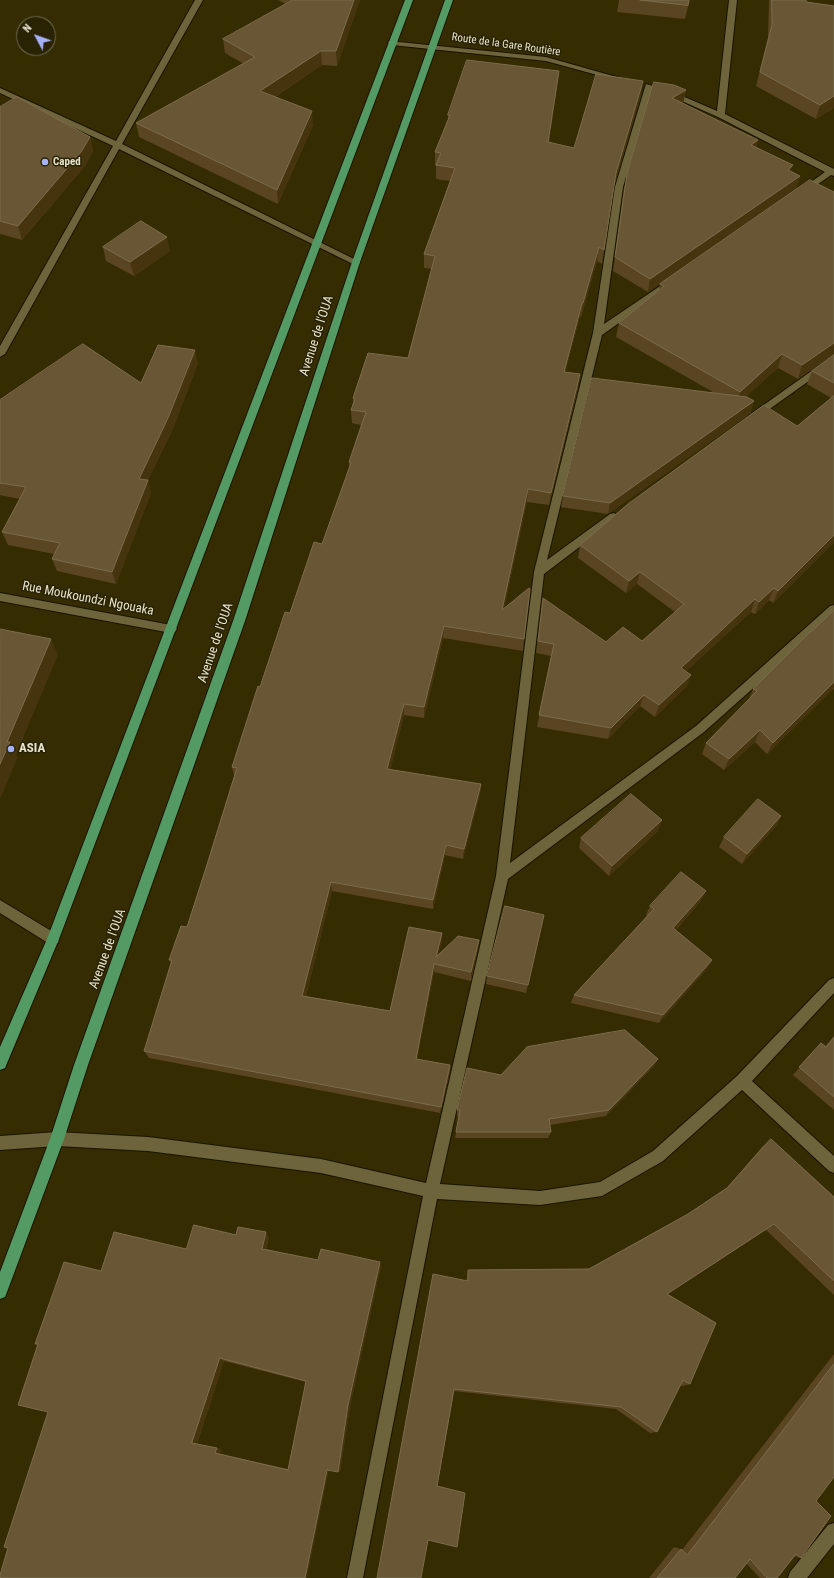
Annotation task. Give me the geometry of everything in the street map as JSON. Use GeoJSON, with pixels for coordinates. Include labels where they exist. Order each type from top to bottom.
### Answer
{"type":"FeatureCollection","features":[{"type":"Feature","properties":{"kind":"main road"},"geometry":{"type":"LineString","coordinates":[[0,1063],[53,938],[409,0]]}},
{"type":"Feature","properties":{"kind":"main road","name":"Avenue de l'OUA"},"geometry":{"type":"LineString","coordinates":[[0,1292],[58,1139],[81,1065],[239,621],[356,262],[449,0]]}},
{"type":"Feature","properties":{"kind":"street"},"geometry":{"type":"LineString","coordinates":[[0,354],[199,0]]}},
{"type":"Feature","properties":{"kind":"street"},"geometry":{"type":"LineString","coordinates":[[721,115],[733,0]]}},
{"type":"Feature","properties":{"kind":"street","name":"Route de la Gare Routière"},"geometry":{"type":"LineString","coordinates":[[392,43],[546,59],[649,87],[689,100],[832,172]]}},
{"type":"Feature","properties":{"kind":"street"},"geometry":{"type":"LineString","coordinates":[[355,1578],[431,1191],[502,876],[539,572],[598,333],[619,187],[649,87]]}},
{"type":"Feature","properties":{"kind":"street"},"geometry":{"type":"LineString","coordinates":[[0,90],[118,145],[356,262]]}},
{"type":"Feature","properties":{"kind":"street"},"geometry":{"type":"LineString","coordinates":[[792,198],[832,172]]}},
{"type":"Feature","properties":{"kind":"street"},"geometry":{"type":"LineString","coordinates":[[598,333],[676,279]]}},
{"type":"Feature","properties":{"kind":"street"},"geometry":{"type":"LineString","coordinates":[[746,422],[834,358]]}},
{"type":"Feature","properties":{"kind":"street"},"geometry":{"type":"LineString","coordinates":[[539,572],[620,513]]}},
{"type":"Feature","properties":{"kind":"street","name":"Rue Moukoundzi Ngouaka"},"geometry":{"type":"LineString","coordinates":[[0,597],[171,629]]}},
{"type":"Feature","properties":{"kind":"street"},"geometry":{"type":"LineString","coordinates":[[502,876],[700,729],[834,610]]}},
{"type":"Feature","properties":{"kind":"street"},"geometry":{"type":"LineString","coordinates":[[0,906],[53,938]]}},
{"type":"Feature","properties":{"kind":"street"},"geometry":{"type":"LineString","coordinates":[[0,1143],[58,1139],[148,1144],[321,1166],[431,1191],[540,1198],[602,1189],[658,1156],[742,1081],[834,984]]}},
{"type":"Feature","properties":{"kind":"street"},"geometry":{"type":"LineString","coordinates":[[742,1081],[834,1166]]}},
{"type":"Feature","properties":{"kind":"street"},"geometry":{"type":"LineString","coordinates":[[796,1578],[834,1530]]}},
{"type":"Feature","properties":{"kind":"building"},"geometry":{"type":"Polygon","coordinates":[[[293,0],[354,0],[336,51],[321,51],[260,91],[312,111],[277,190],[136,123],[255,57],[223,39],[293,0]]]}},
{"type":"Feature","properties":{"kind":"building"},"geometry":{"type":"Polygon","coordinates":[[[640,0],[689,0],[688,5],[640,0]]]}},
{"type":"Feature","properties":{"kind":"building"},"geometry":{"type":"Polygon","coordinates":[[[772,0],[806,0],[806,2],[834,6],[834,96],[820,105],[760,72],[772,25],[772,0]]]}},
{"type":"Feature","properties":{"kind":"building"},"geometry":{"type":"Polygon","coordinates":[[[467,60],[559,71],[548,142],[574,148],[596,74],[643,81],[616,173],[604,250],[599,247],[582,303],[564,372],[580,374],[551,493],[528,489],[502,610],[529,588],[530,589],[524,639],[444,626],[424,707],[404,704],[387,769],[481,784],[464,849],[446,845],[433,900],[331,882],[302,996],[390,1011],[409,927],[442,933],[436,957],[458,936],[479,940],[471,972],[434,964],[416,1059],[450,1065],[441,1107],[144,1051],[172,960],[169,960],[181,926],[187,927],[207,865],[237,768],[232,767],[258,686],[260,687],[285,612],[290,613],[314,542],[322,544],[351,463],[349,462],[366,412],[351,410],[355,399],[353,398],[368,353],[408,358],[435,256],[424,254],[455,168],[436,165],[441,153],[435,152],[450,115],[448,115],[467,60]]]}},
{"type":"Feature","properties":{"kind":"building"},"geometry":{"type":"Polygon","coordinates":[[[654,82],[674,85],[686,90],[672,98],[758,140],[751,145],[793,165],[788,170],[800,176],[650,279],[615,257],[627,174],[654,82]]]}},
{"type":"Feature","properties":{"kind":"building"},"geometry":{"type":"Polygon","coordinates":[[[17,97],[90,137],[81,152],[18,226],[0,221],[0,107],[17,97]]]}},
{"type":"Feature","properties":{"kind":"building"},"geometry":{"type":"Polygon","coordinates":[[[810,180],[834,192],[834,343],[802,365],[782,354],[740,392],[619,323],[664,286],[660,284],[810,180]]]}},
{"type":"Feature","properties":{"kind":"building"},"geometry":{"type":"Polygon","coordinates":[[[141,221],[167,237],[130,262],[103,247],[141,221]]]}},
{"type":"Feature","properties":{"kind":"building"},"geometry":{"type":"Polygon","coordinates":[[[83,344],[141,383],[158,345],[195,350],[168,418],[139,479],[148,480],[112,572],[52,559],[60,543],[2,532],[26,487],[0,483],[0,400],[83,344]]]}},
{"type":"Feature","properties":{"kind":"building"},"geometry":{"type":"Polygon","coordinates":[[[834,355],[834,383],[812,371],[834,355]]]}},
{"type":"Feature","properties":{"kind":"building"},"geometry":{"type":"Polygon","coordinates":[[[592,378],[747,397],[754,401],[610,503],[563,496],[592,378]]]}},
{"type":"Feature","properties":{"kind":"building"},"geometry":{"type":"Polygon","coordinates":[[[834,396],[834,535],[778,591],[774,588],[759,602],[755,599],[681,668],[691,675],[659,705],[644,695],[611,728],[539,715],[554,644],[538,641],[543,598],[606,642],[623,627],[642,641],[684,604],[640,572],[629,581],[580,545],[628,504],[764,405],[797,426],[834,396]]]}},
{"type":"Feature","properties":{"kind":"building"},"geometry":{"type":"Polygon","coordinates":[[[834,611],[834,682],[773,743],[760,730],[729,759],[706,743],[757,691],[753,689],[806,636],[834,611]]]}},
{"type":"Feature","properties":{"kind":"building"},"geometry":{"type":"Polygon","coordinates":[[[0,629],[51,639],[7,742],[10,742],[0,764],[0,629]]]}},
{"type":"Feature","properties":{"kind":"building"},"geometry":{"type":"Polygon","coordinates":[[[631,794],[662,820],[612,866],[581,838],[631,794]]]}},
{"type":"Feature","properties":{"kind":"building"},"geometry":{"type":"Polygon","coordinates":[[[758,799],[781,816],[747,854],[724,837],[758,799]]]}},
{"type":"Feature","properties":{"kind":"building"},"geometry":{"type":"Polygon","coordinates":[[[681,872],[706,891],[673,928],[712,960],[663,1015],[574,995],[654,909],[650,906],[681,872]]]}},
{"type":"Feature","properties":{"kind":"building"},"geometry":{"type":"Polygon","coordinates":[[[505,906],[544,915],[528,985],[487,976],[505,906]]]}},
{"type":"Feature","properties":{"kind":"building"},"geometry":{"type":"Polygon","coordinates":[[[625,1030],[658,1059],[609,1110],[549,1119],[551,1132],[456,1132],[460,1110],[457,1109],[467,1068],[501,1075],[527,1047],[625,1030]]]}},
{"type":"Feature","properties":{"kind":"building"},"geometry":{"type":"Polygon","coordinates":[[[834,1037],[834,1097],[799,1067],[821,1043],[826,1047],[834,1037]]]}},
{"type":"Feature","properties":{"kind":"building"},"geometry":{"type":"Polygon","coordinates":[[[771,1139],[834,1197],[834,1281],[774,1224],[667,1294],[716,1323],[690,1384],[683,1380],[657,1432],[621,1407],[454,1389],[437,1486],[465,1493],[457,1547],[428,1540],[421,1578],[377,1578],[433,1274],[468,1281],[468,1270],[589,1269],[688,1214],[727,1188],[771,1139]]]}},
{"type":"Feature","properties":{"kind":"building"},"geometry":{"type":"Polygon","coordinates":[[[194,1225],[236,1235],[238,1227],[266,1232],[262,1249],[318,1260],[321,1249],[380,1262],[348,1405],[338,1472],[327,1470],[305,1578],[0,1578],[8,1548],[4,1547],[48,1412],[18,1405],[38,1344],[35,1344],[64,1262],[101,1271],[114,1232],[186,1249],[194,1225]],[[220,1358],[192,1443],[217,1448],[215,1453],[288,1470],[306,1381],[220,1358]]]}},
{"type":"Feature","properties":{"kind":"building"},"geometry":{"type":"Polygon","coordinates":[[[834,1364],[834,1477],[816,1501],[831,1516],[801,1558],[796,1554],[777,1578],[767,1578],[750,1559],[735,1578],[657,1578],[681,1549],[687,1555],[834,1364]]]}},
{"type":"Feature","properties":{"kind":"place","name":"Caped"},"geometry":{"type":"Point","coordinates":[45,162]}},
{"type":"Feature","properties":{"kind":"place","name":"ASIA"},"geometry":{"type":"Point","coordinates":[11,749]}}]}
